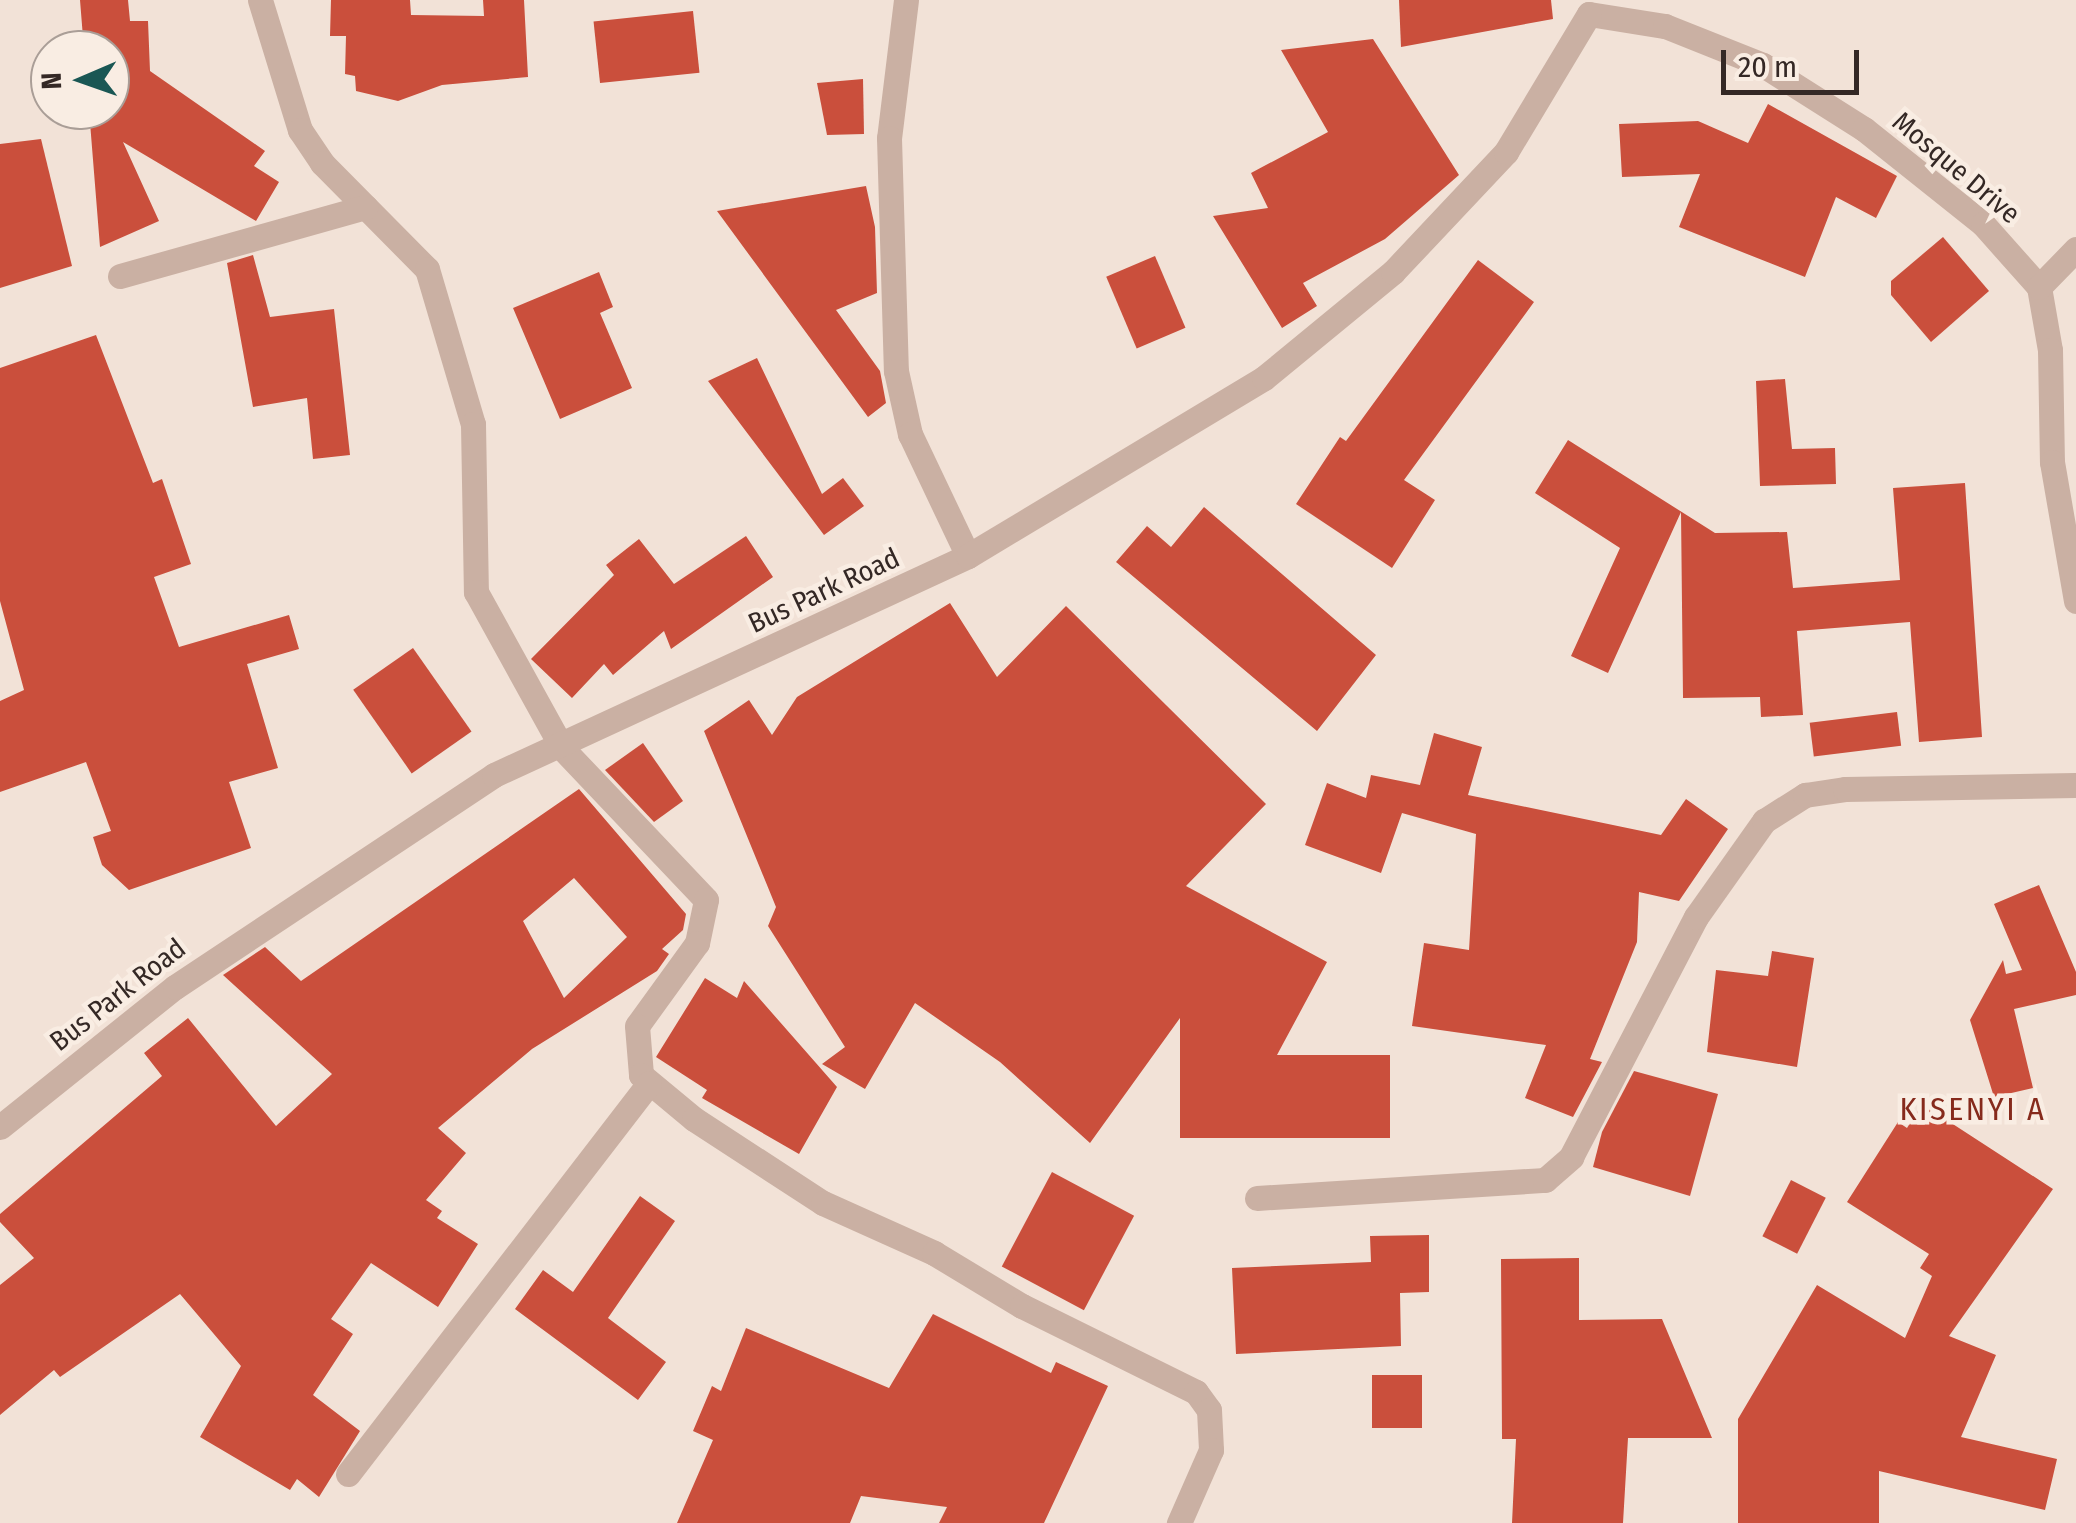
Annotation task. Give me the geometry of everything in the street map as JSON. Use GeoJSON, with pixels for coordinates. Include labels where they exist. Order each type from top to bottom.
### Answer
{"type":"FeatureCollection","features":[{"type":"Feature","properties":{"kind":"street"},"geometry":{"type":"LineString","coordinates":[[260,0],[300,130],[365,208],[427,269],[473,424],[476,592],[562,748],[706,900],[696,943],[637,1026],[635,1060],[649,1084],[823,1204],[934,1254],[1022,1306],[1196,1392],[1209,1410],[1210,1450],[1179,1523]]}},
{"type":"Feature","properties":{"kind":"street"},"geometry":{"type":"LineString","coordinates":[[906,0],[889,138],[896,371],[910,434],[968,556]]}},
{"type":"Feature","properties":{"kind":"street","name":"Bus Park Road"},"geometry":{"type":"LineString","coordinates":[[0,1127],[175,987],[301,898],[494,774],[562,748],[968,556],[1264,378],[1394,272],[1506,152],[1587,7]]}},
{"type":"Feature","properties":{"kind":"street","name":"Mosque Drive"},"geometry":{"type":"LineString","coordinates":[[1587,7],[1664,26],[1762,65],[1864,129],[1983,224],[2039,287]]}},
{"type":"Feature","properties":{"kind":"street"},"geometry":{"type":"LineString","coordinates":[[120,276],[365,208]]}},
{"type":"Feature","properties":{"kind":"street"},"geometry":{"type":"LineString","coordinates":[[2076,249],[2039,287],[2050,350],[2052,462],[2076,601]]}},
{"type":"Feature","properties":{"kind":"street"},"geometry":{"type":"LineString","coordinates":[[1257,1198],[1545,1180],[1570,1157],[1696,917],[1764,821],[1804,795],[1845,789],[2076,785]]}},
{"type":"Feature","properties":{"kind":"street"},"geometry":{"type":"LineString","coordinates":[[348,1474],[649,1084]]}},
{"type":"Feature","properties":{"kind":"building"},"geometry":{"type":"Polygon","coordinates":[[[80,0],[128,0],[130,21],[148,21],[150,71],[265,151],[254,166],[279,182],[256,221],[123,142],[159,221],[100,247],[91,130],[130,130],[130,30],[82,30],[80,0]]]}},
{"type":"Feature","properties":{"kind":"building"},"geometry":{"type":"Polygon","coordinates":[[[331,0],[410,0],[411,15],[484,16],[483,0],[524,0],[528,77],[442,85],[398,101],[356,91],[355,76],[345,74],[346,36],[330,36],[331,0]]]}},
{"type":"Feature","properties":{"kind":"building"},"geometry":{"type":"Polygon","coordinates":[[[1399,0],[1551,0],[1553,19],[1401,47],[1399,0]]]}},
{"type":"Feature","properties":{"kind":"building"},"geometry":{"type":"Polygon","coordinates":[[[693,11],[699,73],[600,83],[594,21],[693,11]]]}},
{"type":"Feature","properties":{"kind":"building"},"geometry":{"type":"Polygon","coordinates":[[[1373,39],[1459,175],[1385,239],[1303,283],[1317,306],[1282,328],[1213,216],[1268,208],[1251,173],[1328,132],[1281,50],[1373,39]]]}},
{"type":"Feature","properties":{"kind":"building"},"geometry":{"type":"Polygon","coordinates":[[[863,79],[864,134],[827,135],[817,83],[863,79]]]}},
{"type":"Feature","properties":{"kind":"building"},"geometry":{"type":"Polygon","coordinates":[[[1768,104],[1897,176],[1876,218],[1836,197],[1805,277],[1679,227],[1700,174],[1622,177],[1619,124],[1698,121],[1748,143],[1768,104]]]}},
{"type":"Feature","properties":{"kind":"building"},"geometry":{"type":"Polygon","coordinates":[[[41,139],[72,266],[0,288],[0,144],[41,139]]]}},
{"type":"Feature","properties":{"kind":"building"},"geometry":{"type":"Polygon","coordinates":[[[866,186],[875,227],[877,293],[836,310],[880,371],[886,403],[868,417],[717,211],[866,186]]]}},
{"type":"Feature","properties":{"kind":"building"},"geometry":{"type":"Polygon","coordinates":[[[1943,237],[1989,291],[1931,342],[1891,295],[1891,281],[1943,237]]]}},
{"type":"Feature","properties":{"kind":"building"},"geometry":{"type":"Polygon","coordinates":[[[253,255],[270,317],[334,309],[350,455],[313,459],[307,398],[253,407],[227,263],[253,255]]]}},
{"type":"Feature","properties":{"kind":"building"},"geometry":{"type":"Polygon","coordinates":[[[1155,256],[1185,328],[1137,349],[1106,277],[1155,256]]]}},
{"type":"Feature","properties":{"kind":"building"},"geometry":{"type":"Polygon","coordinates":[[[1478,260],[1534,302],[1404,480],[1435,500],[1392,568],[1296,504],[1340,437],[1346,441],[1478,260]]]}},
{"type":"Feature","properties":{"kind":"building"},"geometry":{"type":"Polygon","coordinates":[[[599,272],[613,307],[600,313],[632,388],[560,419],[513,308],[599,272]]]}},
{"type":"Feature","properties":{"kind":"building"},"geometry":{"type":"Polygon","coordinates":[[[96,335],[153,483],[162,479],[191,564],[154,577],[179,647],[289,615],[299,649],[247,664],[278,768],[229,782],[251,848],[129,890],[102,865],[93,837],[111,831],[86,762],[0,792],[0,701],[24,690],[0,601],[0,368],[96,335]]]}},
{"type":"Feature","properties":{"kind":"building"},"geometry":{"type":"Polygon","coordinates":[[[757,358],[822,494],[843,478],[864,506],[824,535],[708,381],[757,358]]]}},
{"type":"Feature","properties":{"kind":"building"},"geometry":{"type":"Polygon","coordinates":[[[1785,379],[1792,449],[1835,448],[1836,484],[1760,486],[1756,381],[1785,379]]]}},
{"type":"Feature","properties":{"kind":"building"},"geometry":{"type":"Polygon","coordinates":[[[1568,440],[1715,533],[1787,532],[1793,588],[1900,580],[1893,488],[1965,483],[1982,737],[1919,742],[1910,622],[1797,631],[1803,715],[1761,717],[1760,697],[1683,698],[1681,512],[1608,673],[1571,656],[1620,548],[1535,493],[1568,440]]]}},
{"type":"Feature","properties":{"kind":"building"},"geometry":{"type":"Polygon","coordinates":[[[1204,507],[1376,655],[1317,731],[1116,562],[1147,526],[1171,547],[1204,507]]]}},
{"type":"Feature","properties":{"kind":"building"},"geometry":{"type":"Polygon","coordinates":[[[746,536],[773,577],[671,649],[664,631],[613,675],[604,664],[572,698],[531,659],[614,575],[606,565],[639,539],[674,584],[746,536]]]}},
{"type":"Feature","properties":{"kind":"building"},"geometry":{"type":"Polygon","coordinates":[[[950,603],[997,677],[1066,606],[1266,804],[1186,886],[1327,962],[1277,1055],[1390,1055],[1390,1138],[1180,1138],[1180,1018],[1090,1143],[1000,1062],[915,1003],[865,1089],[822,1064],[845,1047],[768,926],[776,907],[704,731],[749,700],[772,735],[797,697],[950,603]]]}},
{"type":"Feature","properties":{"kind":"building"},"geometry":{"type":"Polygon","coordinates":[[[413,648],[472,732],[412,773],[353,690],[413,648]]]}},
{"type":"Feature","properties":{"kind":"building"},"geometry":{"type":"Polygon","coordinates":[[[1897,712],[1901,746],[1814,756],[1810,723],[1897,712]]]}},
{"type":"Feature","properties":{"kind":"building"},"geometry":{"type":"Polygon","coordinates":[[[1434,733],[1482,747],[1468,795],[1661,835],[1686,799],[1728,829],[1679,901],[1639,892],[1637,942],[1590,1059],[1602,1062],[1573,1117],[1525,1098],[1546,1045],[1412,1026],[1424,943],[1469,950],[1476,834],[1402,813],[1381,873],[1305,845],[1327,783],[1366,798],[1371,775],[1420,785],[1434,733]]]}},
{"type":"Feature","properties":{"kind":"building"},"geometry":{"type":"Polygon","coordinates":[[[643,743],[683,801],[654,822],[605,770],[643,743]]]}},
{"type":"Feature","properties":{"kind":"building"},"geometry":{"type":"Polygon","coordinates":[[[579,789],[686,914],[683,930],[662,949],[669,954],[657,971],[532,1049],[438,1128],[466,1153],[426,1200],[442,1211],[437,1218],[478,1244],[438,1307],[371,1263],[331,1319],[353,1334],[313,1395],[360,1431],[319,1497],[297,1479],[290,1490],[200,1437],[241,1366],[180,1294],[60,1377],[54,1370],[0,1415],[0,1285],[34,1258],[0,1222],[0,1214],[162,1076],[144,1053],[188,1018],[276,1126],[332,1074],[223,975],[265,947],[301,981],[579,789]],[[574,878],[523,921],[564,998],[627,937],[574,878]]]}},
{"type":"Feature","properties":{"kind":"building"},"geometry":{"type":"Polygon","coordinates":[[[2039,885],[2076,972],[2076,995],[2014,1009],[2033,1088],[1994,1097],[1970,1020],[2003,960],[2006,974],[2022,970],[1994,904],[2039,885]]]}},
{"type":"Feature","properties":{"kind":"building"},"geometry":{"type":"Polygon","coordinates":[[[1772,951],[1814,958],[1797,1067],[1707,1052],[1716,970],[1768,976],[1772,951]]]}},
{"type":"Feature","properties":{"kind":"building"},"geometry":{"type":"Polygon","coordinates":[[[705,978],[737,998],[744,981],[837,1087],[799,1154],[702,1098],[707,1090],[656,1057],[705,978]]]}},
{"type":"Feature","properties":{"kind":"building"},"geometry":{"type":"Polygon","coordinates":[[[1634,1071],[1718,1094],[1690,1196],[1593,1167],[1602,1132],[1634,1071]]]}},
{"type":"Feature","properties":{"kind":"building"},"geometry":{"type":"Polygon","coordinates":[[[1922,1104],[2053,1189],[1949,1336],[1996,1355],[1961,1437],[2057,1459],[2045,1510],[1879,1471],[1879,1523],[1738,1523],[1738,1419],[1817,1285],[1905,1338],[1932,1276],[1920,1268],[1929,1254],[1847,1202],[1898,1122],[1907,1128],[1922,1104]]]}},
{"type":"Feature","properties":{"kind":"building"},"geometry":{"type":"Polygon","coordinates":[[[1052,1172],[1134,1216],[1084,1310],[1002,1266],[1052,1172]]]}},
{"type":"Feature","properties":{"kind":"building"},"geometry":{"type":"Polygon","coordinates":[[[1791,1180],[1826,1198],[1797,1254],[1762,1236],[1791,1180]]]}},
{"type":"Feature","properties":{"kind":"building"},"geometry":{"type":"Polygon","coordinates":[[[640,1196],[675,1221],[608,1318],[666,1362],[638,1400],[515,1309],[543,1270],[573,1292],[640,1196]]]}},
{"type":"Feature","properties":{"kind":"building"},"geometry":{"type":"Polygon","coordinates":[[[1429,1235],[1429,1292],[1400,1293],[1401,1346],[1236,1354],[1232,1268],[1371,1262],[1370,1236],[1429,1235]]]}},
{"type":"Feature","properties":{"kind":"building"},"geometry":{"type":"Polygon","coordinates":[[[1579,1258],[1579,1320],[1662,1319],[1712,1438],[1628,1438],[1623,1523],[1512,1523],[1516,1439],[1502,1439],[1501,1259],[1579,1258]]]}},
{"type":"Feature","properties":{"kind":"building"},"geometry":{"type":"Polygon","coordinates":[[[933,1314],[1051,1373],[1056,1362],[1108,1386],[1044,1523],[939,1523],[947,1507],[861,1496],[850,1523],[677,1523],[713,1440],[693,1431],[712,1386],[721,1391],[746,1328],[889,1388],[933,1314]]]}},
{"type":"Feature","properties":{"kind":"building"},"geometry":{"type":"Polygon","coordinates":[[[1372,1375],[1422,1375],[1422,1428],[1372,1428],[1372,1375]]]}},
{"type":"Feature","properties":{"kind":"district","name":"KISENYI A"},"geometry":{"type":"Point","coordinates":[1973,1109]}}]}
